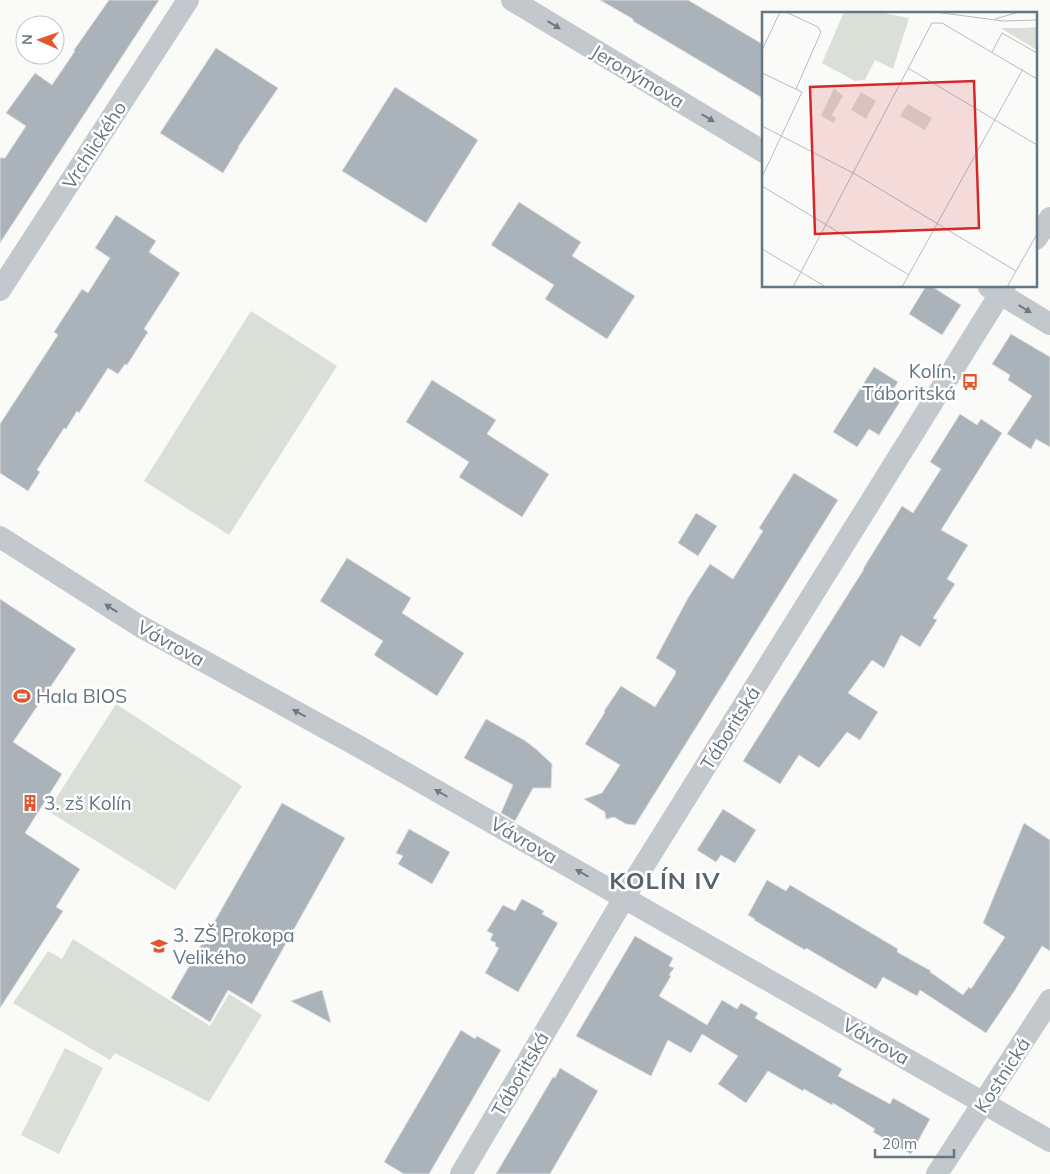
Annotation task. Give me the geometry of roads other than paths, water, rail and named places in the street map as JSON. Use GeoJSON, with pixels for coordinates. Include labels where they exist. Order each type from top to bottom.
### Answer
{"type":"FeatureCollection","features":[{"type":"Feature","properties":{"kind":"street","name":"Vrchlického"},"geometry":{"type":"LineString","coordinates":[[0,290],[188,0]]}},
{"type":"Feature","properties":{"kind":"street","name":"Jeronýmova"},"geometry":{"type":"LineString","coordinates":[[512,0],[762,151]]}},
{"type":"Feature","properties":{"kind":"street"},"geometry":{"type":"LineString","coordinates":[[1038,236],[1050,218]]}},
{"type":"Feature","properties":{"kind":"street"},"geometry":{"type":"LineString","coordinates":[[997,289],[1050,324]]}},
{"type":"Feature","properties":{"kind":"street","name":"Táboritská"},"geometry":{"type":"LineString","coordinates":[[461,1174],[624,897],[997,289]]}},
{"type":"Feature","properties":{"kind":"street","name":"Vávrova"},"geometry":{"type":"LineString","coordinates":[[0,538],[138,625],[367,750],[1050,1141]]}},
{"type":"Feature","properties":{"kind":"street","name":"Kostnická"},"geometry":{"type":"LineString","coordinates":[[937,1174],[1050,1000]]}},
{"type":"Feature","properties":{"kind":"place","name":"Kolín, Táboritská"},"geometry":{"type":"Point","coordinates":[970,382]}},
{"type":"Feature","properties":{"kind":"place","name":"Hala BIOS"},"geometry":{"type":"Point","coordinates":[22,696]}},
{"type":"Feature","properties":{"kind":"place","name":"3. zš Kolín"},"geometry":{"type":"Point","coordinates":[30,803]}},
{"type":"Feature","properties":{"kind":"place","name":"3. ZŠ Prokopa Velikého"},"geometry":{"type":"Point","coordinates":[159,946]}},
{"type":"Feature","properties":{"kind":"district","name":"KOLÍN IV"},"geometry":{"type":"Point","coordinates":[665,880]}}]}
